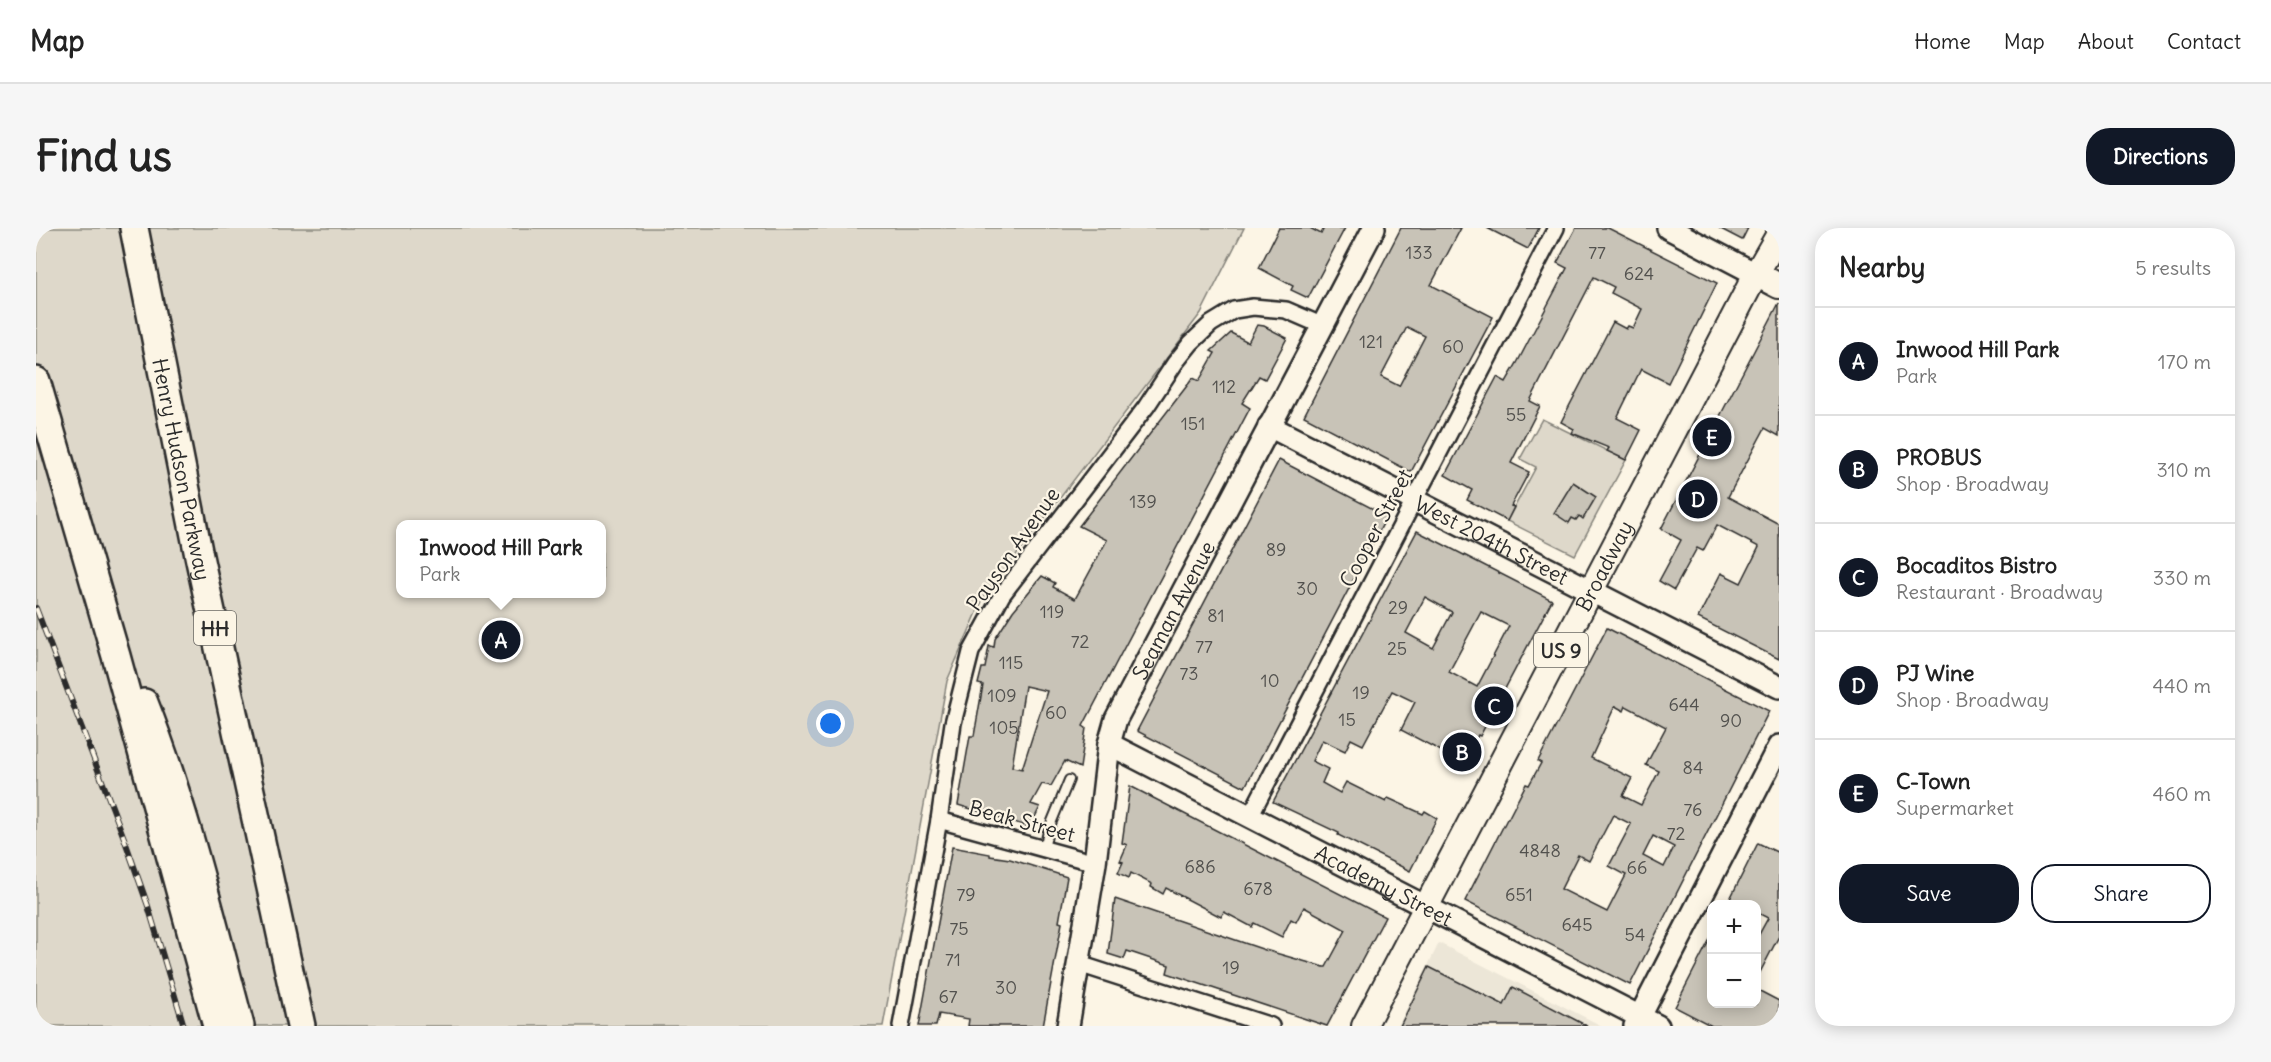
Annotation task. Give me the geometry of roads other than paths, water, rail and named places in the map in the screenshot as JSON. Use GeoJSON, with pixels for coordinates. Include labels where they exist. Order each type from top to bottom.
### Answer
{"type":"FeatureCollection","features":[{"type":"Feature","properties":{"kind":"highway","name":"Henry Hudson Parkway"},"geometry":{"type":"LineString","coordinates":[[134,228],[197,545],[301,1026]]}},
{"type":"Feature","properties":{"kind":"highway"},"geometry":{"type":"LineString","coordinates":[[36,381],[116,656],[217,1026]]}},
{"type":"Feature","properties":{"kind":"highway"},"geometry":{"type":"LineString","coordinates":[[116,656],[134,678],[160,744],[189,838],[240,1026]]}},
{"type":"Feature","properties":{"kind":"main road","name":"Broadway"},"geometry":{"type":"LineString","coordinates":[[1364,1026],[1756,274],[1779,234]]}},
{"type":"Feature","properties":{"kind":"main road"},"geometry":{"type":"LineString","coordinates":[[1756,274],[1779,286]]}},
{"type":"Feature","properties":{"kind":"street","name":"Seaman Avenue"},"geometry":{"type":"LineString","coordinates":[[1068,1026],[1095,863],[1109,744],[1116,719],[1374,228]]}},
{"type":"Feature","properties":{"kind":"street","name":"Cooper Street"},"geometry":{"type":"LineString","coordinates":[[1250,816],[1556,228]]}},
{"type":"Feature","properties":{"kind":"street"},"geometry":{"type":"LineString","coordinates":[[1668,228],[1756,274]]}},
{"type":"Feature","properties":{"kind":"street","name":"Payson Avenue"},"geometry":{"type":"LineString","coordinates":[[901,1026],[939,820],[953,723],[971,652],[1002,595],[1146,407],[1186,350],[1211,324],[1234,310],[1272,308],[1286,310],[1323,326]]}},
{"type":"Feature","properties":{"kind":"street","name":"West 204th Street"},"geometry":{"type":"LineString","coordinates":[[1269,426],[1779,687]]}},
{"type":"Feature","properties":{"kind":"street","name":"Academy Street"},"geometry":{"type":"LineString","coordinates":[[1109,744],[1645,1023]]}},
{"type":"Feature","properties":{"kind":"street"},"geometry":{"type":"LineString","coordinates":[[1645,1023],[1779,746]]}},
{"type":"Feature","properties":{"kind":"street","name":"Beak Street"},"geometry":{"type":"LineString","coordinates":[[939,820],[1095,863]]}},
{"type":"Feature","properties":{"kind":"street"},"geometry":{"type":"LineString","coordinates":[[1079,964],[1271,1026]]}},
{"type":"Feature","properties":{"kind":"lane"},"geometry":{"type":"LineString","coordinates":[[1044,849],[1048,831],[1069,780]]}},
{"type":"Feature","properties":{"kind":"railway"},"geometry":{"type":"LineString","coordinates":[[36,608],[124,838],[148,906],[184,1026]]}},
{"type":"Feature","properties":{"kind":"place","name":"C-Town"},"geometry":{"type":"Point","coordinates":[1712,437]}},
{"type":"Feature","properties":{"kind":"place","name":"PJ Wine"},"geometry":{"type":"Point","coordinates":[1698,499]}},
{"type":"Feature","properties":{"kind":"place","name":"Inwood Hill Park"},"geometry":{"type":"Point","coordinates":[501,640]}},
{"type":"Feature","properties":{"kind":"place","name":"Bocaditos Bistro"},"geometry":{"type":"Point","coordinates":[1494,706]}},
{"type":"Feature","properties":{"kind":"place","name":"PROBUS"},"geometry":{"type":"Point","coordinates":[1462,752]}}]}
